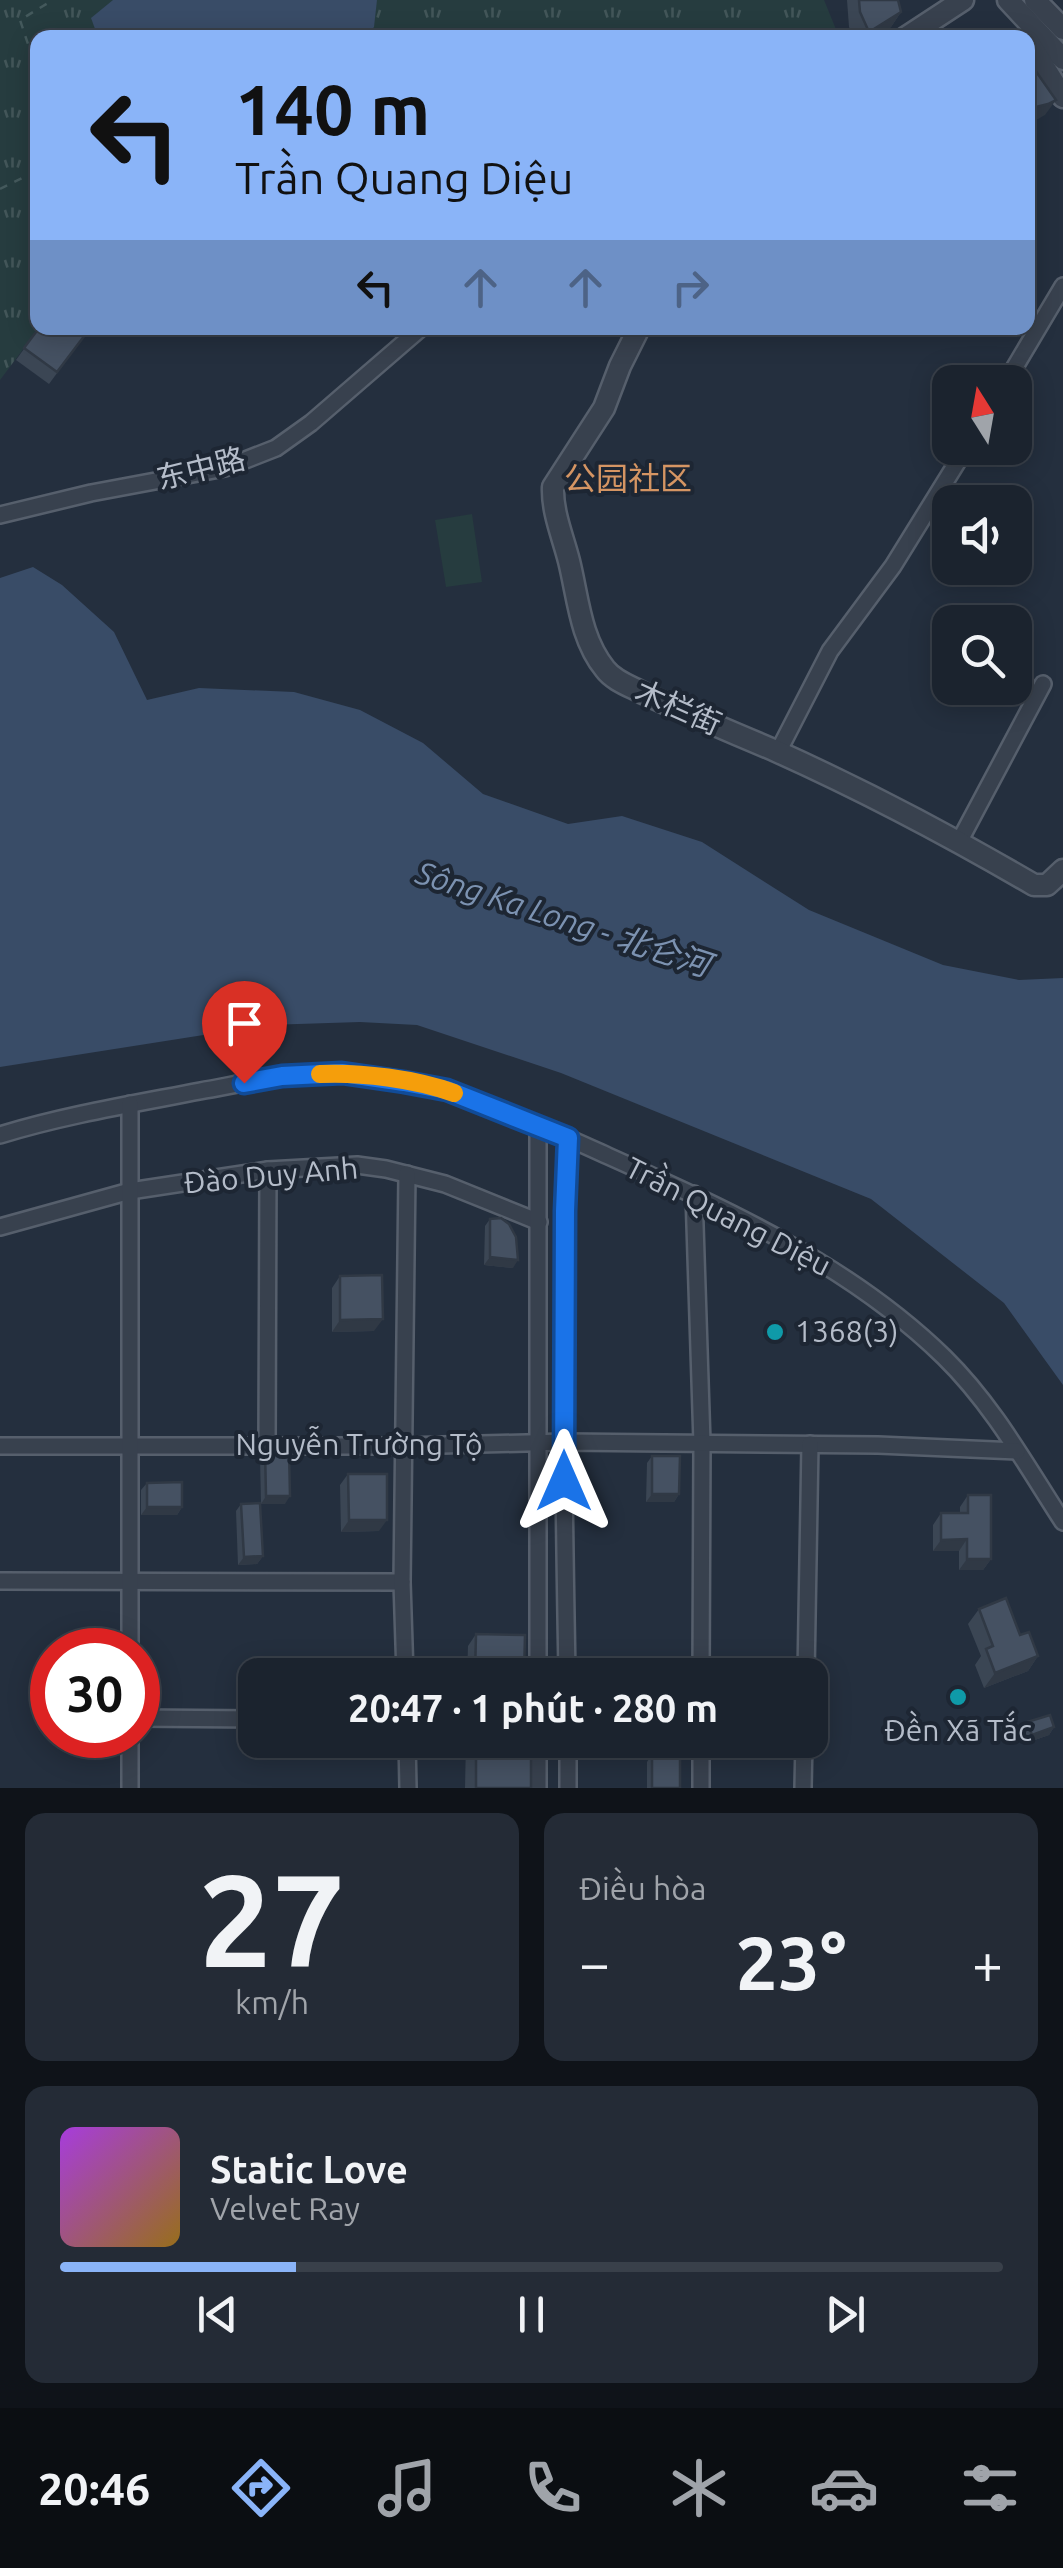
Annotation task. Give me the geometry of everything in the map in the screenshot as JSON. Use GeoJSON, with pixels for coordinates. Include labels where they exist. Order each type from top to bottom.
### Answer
{"type":"FeatureCollection","features":[{"type":"Feature","properties":{"kind":"street"},"geometry":{"type":"LineString","coordinates":[[917,30],[962,0]]}},
{"type":"Feature","properties":{"kind":"street"},"geometry":{"type":"LineString","coordinates":[[1005,0],[1021,30]]}},
{"type":"Feature","properties":{"kind":"street"},"geometry":{"type":"LineString","coordinates":[[1005,0],[1034,30]]}},
{"type":"Feature","properties":{"kind":"street"},"geometry":{"type":"LineString","coordinates":[[1035,0],[1063,30]]}},
{"type":"Feature","properties":{"kind":"street"},"geometry":{"type":"LineString","coordinates":[[1048,0],[1063,10]]}},
{"type":"Feature","properties":{"kind":"street"},"geometry":{"type":"LineString","coordinates":[[1035,31],[1063,59]]}},
{"type":"Feature","properties":{"kind":"street"},"geometry":{"type":"LineString","coordinates":[[1035,53],[1063,97]]}},
{"type":"Feature","properties":{"kind":"street"},"geometry":{"type":"LineString","coordinates":[[1035,333],[1063,286]]}},
{"type":"Feature","properties":{"kind":"street","name":"东中路"},"geometry":{"type":"LineString","coordinates":[[0,515],[91,492],[225,468],[276,448],[311,424],[413,335]]}},
{"type":"Feature","properties":{"kind":"street","name":"木栏街"},"geometry":{"type":"LineString","coordinates":[[636,335],[604,408],[553,486],[552,500],[576,603],[604,669],[617,680],[778,752],[959,842],[1034,885],[1047,885],[1063,870]]}},
{"type":"Feature","properties":{"kind":"street"},"geometry":{"type":"LineString","coordinates":[[1016,365],[1034,335]]}},
{"type":"Feature","properties":{"kind":"street"},"geometry":{"type":"LineString","coordinates":[[778,752],[830,651],[893,566],[955,465]]}},
{"type":"Feature","properties":{"kind":"street"},"geometry":{"type":"LineString","coordinates":[[959,842],[1043,684]]}},
{"type":"Feature","properties":{"kind":"street","name":"Trần Quang Diệu"},"geometry":{"type":"LineString","coordinates":[[0,1135],[130,1104],[282,1076],[342,1073],[447,1090],[538,1125],[694,1194],[843,1275],[943,1356],[989,1407],[1063,1522]]}},
{"type":"Feature","properties":{"kind":"street"},"geometry":{"type":"LineString","coordinates":[[130,1104],[130,1628]]}},
{"type":"Feature","properties":{"kind":"street"},"geometry":{"type":"LineString","coordinates":[[538,1125],[538,1658]]}},
{"type":"Feature","properties":{"kind":"street"},"geometry":{"type":"LineString","coordinates":[[567,1658],[564,1442],[568,1138]]}},
{"type":"Feature","properties":{"kind":"street","name":"Đào Duy Anh"},"geometry":{"type":"LineString","coordinates":[[0,1227],[130,1190],[268,1170],[357,1165],[445,1184],[539,1222]]}},
{"type":"Feature","properties":{"kind":"street"},"geometry":{"type":"LineString","coordinates":[[266,1446],[268,1170]]}},
{"type":"Feature","properties":{"kind":"street"},"geometry":{"type":"LineString","coordinates":[[404,1658],[407,1174]]}},
{"type":"Feature","properties":{"kind":"street"},"geometry":{"type":"LineString","coordinates":[[694,1194],[702,1443],[701,1658]]}},
{"type":"Feature","properties":{"kind":"street","name":"Nguyễn Trường Tộ"},"geometry":{"type":"LineString","coordinates":[[0,1446],[564,1442],[1017,1451]]}},
{"type":"Feature","properties":{"kind":"street"},"geometry":{"type":"LineString","coordinates":[[806,1658],[810,1444]]}},
{"type":"Feature","properties":{"kind":"street"},"geometry":{"type":"LineString","coordinates":[[0,1581],[402,1582]]}},
{"type":"Feature","properties":{"kind":"street"},"geometry":{"type":"LineString","coordinates":[[160,1718],[238,1719]]}},
{"type":"Feature","properties":{"kind":"street"},"geometry":{"type":"LineString","coordinates":[[130,1758],[130,1788]]}},
{"type":"Feature","properties":{"kind":"street"},"geometry":{"type":"LineString","coordinates":[[407,1758],[408,1788]]}},
{"type":"Feature","properties":{"kind":"street"},"geometry":{"type":"LineString","coordinates":[[538,1758],[538,1788]]}},
{"type":"Feature","properties":{"kind":"street"},"geometry":{"type":"LineString","coordinates":[[568,1758],[568,1788]]}},
{"type":"Feature","properties":{"kind":"street"},"geometry":{"type":"LineString","coordinates":[[701,1758],[701,1788]]}},
{"type":"Feature","properties":{"kind":"street"},"geometry":{"type":"LineString","coordinates":[[804,1758],[804,1788]]}},
{"type":"Feature","properties":{"kind":"path"},"geometry":{"type":"LineString","coordinates":[[30,50],[20,20],[54,0]]}},
{"type":"Feature","properties":{"kind":"path"},"geometry":{"type":"LineString","coordinates":[[0,189],[30,174]]}},
{"type":"Feature","properties":{"kind":"green space"},"geometry":{"type":"Polygon","coordinates":[[[0,0],[824,0],[836,30],[30,30],[30,335],[34,335],[0,380],[0,0]]]}},
{"type":"Feature","properties":{"kind":"green space"},"geometry":{"type":"Polygon","coordinates":[[[472,514],[482,582],[446,587],[435,520],[472,514]]]}},
{"type":"Feature","properties":{"kind":"water"},"geometry":{"type":"Polygon","coordinates":[[[113,0],[377,0],[372,30],[95,30],[91,18],[113,0]]]}},
{"type":"Feature","properties":{"kind":"water","name":"Sông Ka Long - 北仑河"},"geometry":{"type":"Polygon","coordinates":[[[33,567],[62,585],[114,632],[147,700],[199,688],[294,692],[360,710],[423,743],[483,794],[568,824],[622,816],[702,842],[809,910],[943,965],[1019,980],[1063,978],[1063,1385],[1004,1303],[871,1199],[561,1073],[417,1025],[267,1025],[0,1067],[0,578],[33,567]]]}},
{"type":"Feature","properties":{"kind":"building"},"geometry":{"type":"Polygon","coordinates":[[[859,0],[898,0],[901,12],[868,30],[859,0]]]}},
{"type":"Feature","properties":{"kind":"building"},"geometry":{"type":"Polygon","coordinates":[[[1035,70],[1056,100],[1035,107],[1035,70]]]}},
{"type":"Feature","properties":{"kind":"building"},"geometry":{"type":"Polygon","coordinates":[[[34,335],[85,335],[57,372],[24,348],[34,335]]]}},
{"type":"Feature","properties":{"kind":"building"},"geometry":{"type":"Polygon","coordinates":[[[501,1218],[516,1237],[518,1260],[490,1257],[490,1219],[501,1218]]]}},
{"type":"Feature","properties":{"kind":"building"},"geometry":{"type":"Polygon","coordinates":[[[382,1275],[383,1319],[340,1320],[340,1276],[382,1275]]]}},
{"type":"Feature","properties":{"kind":"building"},"geometry":{"type":"Polygon","coordinates":[[[265,1449],[289,1449],[290,1496],[266,1496],[265,1449]]]}},
{"type":"Feature","properties":{"kind":"building"},"geometry":{"type":"Polygon","coordinates":[[[652,1456],[680,1456],[679,1494],[652,1494],[652,1456]]]}},
{"type":"Feature","properties":{"kind":"building"},"geometry":{"type":"Polygon","coordinates":[[[348,1474],[387,1474],[387,1520],[349,1520],[348,1474]]]}},
{"type":"Feature","properties":{"kind":"building"},"geometry":{"type":"Polygon","coordinates":[[[182,1482],[182,1507],[147,1507],[147,1483],[182,1482]]]}},
{"type":"Feature","properties":{"kind":"building"},"geometry":{"type":"Polygon","coordinates":[[[968,1495],[991,1495],[991,1559],[967,1559],[967,1539],[941,1540],[941,1513],[968,1513],[968,1495]]]}},
{"type":"Feature","properties":{"kind":"building"},"geometry":{"type":"Polygon","coordinates":[[[260,1503],[263,1556],[244,1557],[241,1504],[260,1503]]]}},
{"type":"Feature","properties":{"kind":"building"},"geometry":{"type":"Polygon","coordinates":[[[1006,1598],[1020,1635],[1029,1632],[1038,1656],[995,1673],[986,1649],[993,1646],[979,1609],[1006,1598]]]}},
{"type":"Feature","properties":{"kind":"building"},"geometry":{"type":"Polygon","coordinates":[[[476,1634],[525,1635],[524,1658],[475,1658],[476,1634]]]}},
{"type":"Feature","properties":{"kind":"building"},"geometry":{"type":"Polygon","coordinates":[[[1050,1715],[1054,1727],[1032,1735],[1027,1722],[1050,1715]]]}},
{"type":"Feature","properties":{"kind":"building"},"geometry":{"type":"Polygon","coordinates":[[[476,1758],[531,1758],[531,1788],[476,1788],[476,1758]]]}},
{"type":"Feature","properties":{"kind":"building"},"geometry":{"type":"Polygon","coordinates":[[[652,1758],[680,1758],[680,1788],[652,1788],[652,1758]]]}},
{"type":"Feature","properties":{"kind":"slow traffic"},"geometry":{"type":"LineString","coordinates":[[320,1074],[342,1073],[454,1093]]}},
{"type":"Feature","properties":{"kind":"place","name":"1368(3)"},"geometry":{"type":"Point","coordinates":[775,1332]}},
{"type":"Feature","properties":{"kind":"place","name":"Đền Xã Tắc"},"geometry":{"type":"Point","coordinates":[958,1697]}},
{"type":"Feature","properties":{"kind":"district","name":"公园社区"},"geometry":{"type":"Point","coordinates":[628,479]}},
{"type":"Feature","properties":{"kind":"route"},"geometry":{"type":"LineString","coordinates":[[244,1083],[282,1076],[342,1073],[404,1082],[447,1090],[568,1138],[564,1481]]}}]}
